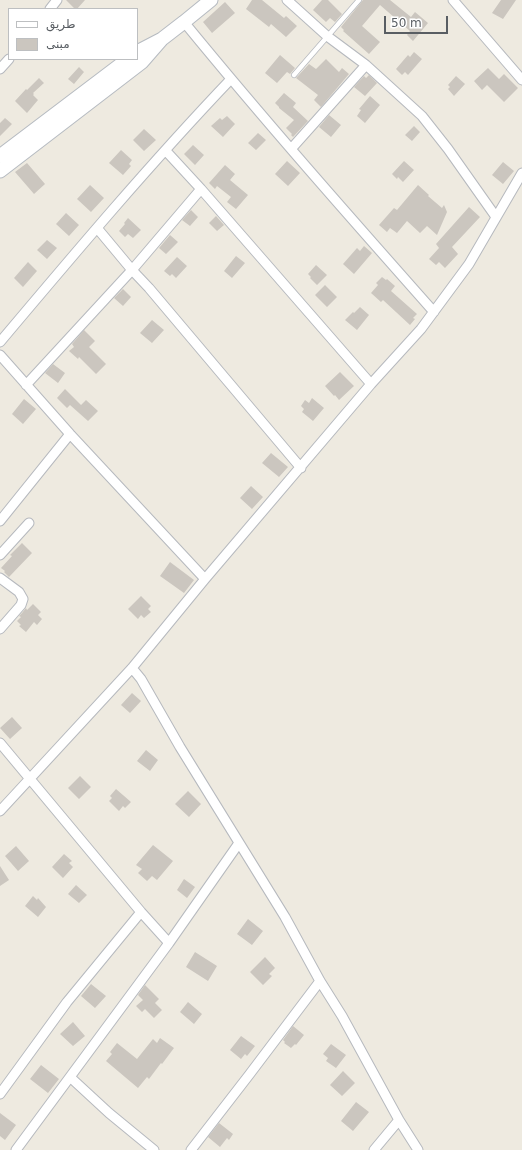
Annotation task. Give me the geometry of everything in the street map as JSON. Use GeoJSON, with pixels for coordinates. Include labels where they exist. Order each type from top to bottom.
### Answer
{"type":"FeatureCollection","features":[{"type":"Feature","properties":{"kind":"main road"},"geometry":{"type":"LineString","coordinates":[[138,51],[162,39],[184,22],[207,1]]}},
{"type":"Feature","properties":{"kind":"main road"},"geometry":{"type":"LineString","coordinates":[[0,171],[142,62],[162,39]]}},
{"type":"Feature","properties":{"kind":"main road"},"geometry":{"type":"LineString","coordinates":[[0,156],[127,60]]}},
{"type":"Feature","properties":{"kind":"street"},"geometry":{"type":"LineString","coordinates":[[51,8],[57,0]]}},
{"type":"Feature","properties":{"kind":"street"},"geometry":{"type":"LineString","coordinates":[[287,0],[327,36],[366,65],[422,116],[496,217]]}},
{"type":"Feature","properties":{"kind":"street"},"geometry":{"type":"LineString","coordinates":[[453,0],[522,80]]}},
{"type":"Feature","properties":{"kind":"street"},"geometry":{"type":"LineString","coordinates":[[184,22],[231,80],[434,312]]}},
{"type":"Feature","properties":{"kind":"street"},"geometry":{"type":"LineString","coordinates":[[0,69],[8,60]]}},
{"type":"Feature","properties":{"kind":"street"},"geometry":{"type":"LineString","coordinates":[[291,149],[366,65]]}},
{"type":"Feature","properties":{"kind":"street"},"geometry":{"type":"LineString","coordinates":[[0,342],[96,228],[196,116],[231,80]]}},
{"type":"Feature","properties":{"kind":"street"},"geometry":{"type":"LineString","coordinates":[[166,151],[371,384]]}},
{"type":"Feature","properties":{"kind":"street"},"geometry":{"type":"LineString","coordinates":[[0,811],[132,668],[205,579],[371,384],[421,329],[469,264],[522,173]]}},
{"type":"Feature","properties":{"kind":"street"},"geometry":{"type":"LineString","coordinates":[[26,385],[132,270],[201,189]]}},
{"type":"Feature","properties":{"kind":"street"},"geometry":{"type":"LineString","coordinates":[[96,228],[154,294],[301,468]]}},
{"type":"Feature","properties":{"kind":"street"},"geometry":{"type":"LineString","coordinates":[[0,356],[70,434],[205,579]]}},
{"type":"Feature","properties":{"kind":"street"},"geometry":{"type":"LineString","coordinates":[[0,521],[70,434]]}},
{"type":"Feature","properties":{"kind":"street"},"geometry":{"type":"LineString","coordinates":[[0,555],[29,523]]}},
{"type":"Feature","properties":{"kind":"street"},"geometry":{"type":"LineString","coordinates":[[0,578],[18,592],[23,599],[18,608],[0,629]]}},
{"type":"Feature","properties":{"kind":"street"},"geometry":{"type":"LineString","coordinates":[[132,668],[141,679],[180,747],[285,916],[399,1120],[418,1150]]}},
{"type":"Feature","properties":{"kind":"street"},"geometry":{"type":"LineString","coordinates":[[0,743],[141,912],[169,943]]}},
{"type":"Feature","properties":{"kind":"street"},"geometry":{"type":"LineString","coordinates":[[16,1150],[169,943],[239,843]]}},
{"type":"Feature","properties":{"kind":"street"},"geometry":{"type":"LineString","coordinates":[[0,1094],[68,1002],[141,912]]}},
{"type":"Feature","properties":{"kind":"street"},"geometry":{"type":"LineString","coordinates":[[190,1150],[320,981]]}},
{"type":"Feature","properties":{"kind":"street"},"geometry":{"type":"LineString","coordinates":[[70,1077],[109,1113],[154,1150]]}},
{"type":"Feature","properties":{"kind":"street"},"geometry":{"type":"LineString","coordinates":[[374,1150],[399,1120]]}},
{"type":"Feature","properties":{"kind":"lane"},"geometry":{"type":"LineString","coordinates":[[294,75],[359,0]]}},
{"type":"Feature","properties":{"kind":"building"},"geometry":{"type":"Polygon","coordinates":[[[66,0],[85,0],[78,8],[74,8],[66,0]]]}},
{"type":"Feature","properties":{"kind":"building"},"geometry":{"type":"Polygon","coordinates":[[[252,0],[262,0],[284,18],[286,16],[297,26],[286,37],[271,24],[269,27],[246,9],[252,0]]]}},
{"type":"Feature","properties":{"kind":"building"},"geometry":{"type":"Polygon","coordinates":[[[322,0],[328,0],[342,14],[335,22],[330,18],[326,22],[313,10],[322,0]]]}},
{"type":"Feature","properties":{"kind":"building"},"geometry":{"type":"Polygon","coordinates":[[[363,0],[390,0],[411,17],[415,12],[428,23],[413,41],[407,35],[410,31],[380,5],[362,26],[380,42],[369,54],[343,31],[344,30],[341,27],[363,0]]]}},
{"type":"Feature","properties":{"kind":"building"},"geometry":{"type":"Polygon","coordinates":[[[501,0],[516,0],[503,19],[492,13],[501,0]]]}},
{"type":"Feature","properties":{"kind":"building"},"geometry":{"type":"Polygon","coordinates":[[[225,2],[235,13],[212,33],[203,22],[225,2]]]}},
{"type":"Feature","properties":{"kind":"building"},"geometry":{"type":"Polygon","coordinates":[[[414,52],[422,59],[408,75],[405,72],[402,75],[396,69],[408,55],[410,57],[414,52]]]}},
{"type":"Feature","properties":{"kind":"building"},"geometry":{"type":"Polygon","coordinates":[[[280,55],[295,68],[290,74],[287,72],[277,83],[265,73],[280,55]]]}},
{"type":"Feature","properties":{"kind":"building"},"geometry":{"type":"Polygon","coordinates":[[[326,59],[339,72],[342,68],[349,74],[321,107],[314,100],[318,95],[296,78],[309,64],[316,69],[326,59]]]}},
{"type":"Feature","properties":{"kind":"building"},"geometry":{"type":"Polygon","coordinates":[[[79,67],[84,72],[74,84],[68,79],[79,67]]]}},
{"type":"Feature","properties":{"kind":"building"},"geometry":{"type":"Polygon","coordinates":[[[488,68],[499,79],[504,74],[518,88],[504,102],[487,85],[482,90],[474,81],[488,68]]]}},
{"type":"Feature","properties":{"kind":"building"},"geometry":{"type":"Polygon","coordinates":[[[369,75],[377,83],[365,96],[354,87],[364,76],[366,78],[369,75]]]}},
{"type":"Feature","properties":{"kind":"building"},"geometry":{"type":"Polygon","coordinates":[[[456,76],[465,84],[454,96],[448,89],[450,87],[448,85],[456,76]]]}},
{"type":"Feature","properties":{"kind":"building"},"geometry":{"type":"Polygon","coordinates":[[[39,78],[44,83],[33,93],[38,100],[27,113],[15,101],[39,78]]]}},
{"type":"Feature","properties":{"kind":"building"},"geometry":{"type":"Polygon","coordinates":[[[284,93],[296,103],[293,107],[308,121],[293,137],[286,128],[294,120],[275,103],[284,93]]]}},
{"type":"Feature","properties":{"kind":"building"},"geometry":{"type":"Polygon","coordinates":[[[370,96],[380,105],[365,123],[357,116],[361,110],[359,109],[370,96]]]}},
{"type":"Feature","properties":{"kind":"building"},"geometry":{"type":"Polygon","coordinates":[[[329,115],[341,125],[331,137],[319,127],[329,115]]]}},
{"type":"Feature","properties":{"kind":"building"},"geometry":{"type":"Polygon","coordinates":[[[227,116],[235,124],[223,137],[211,126],[220,118],[222,120],[227,116]]]}},
{"type":"Feature","properties":{"kind":"building"},"geometry":{"type":"Polygon","coordinates":[[[5,118],[12,124],[0,136],[0,123],[5,118]]]}},
{"type":"Feature","properties":{"kind":"building"},"geometry":{"type":"Polygon","coordinates":[[[414,126],[420,132],[412,141],[405,135],[414,126]]]}},
{"type":"Feature","properties":{"kind":"building"},"geometry":{"type":"Polygon","coordinates":[[[144,129],[156,140],[144,151],[133,140],[144,129]]]}},
{"type":"Feature","properties":{"kind":"building"},"geometry":{"type":"Polygon","coordinates":[[[258,133],[266,140],[256,150],[248,143],[258,133]]]}},
{"type":"Feature","properties":{"kind":"building"},"geometry":{"type":"Polygon","coordinates":[[[193,145],[204,155],[195,165],[184,154],[193,145]]]}},
{"type":"Feature","properties":{"kind":"building"},"geometry":{"type":"Polygon","coordinates":[[[121,150],[132,160],[129,164],[131,166],[123,175],[109,163],[121,150]]]}},
{"type":"Feature","properties":{"kind":"building"},"geometry":{"type":"Polygon","coordinates":[[[287,161],[300,173],[288,186],[275,174],[287,161]]]}},
{"type":"Feature","properties":{"kind":"building"},"geometry":{"type":"Polygon","coordinates":[[[404,161],[414,170],[403,182],[392,174],[404,161]]]}},
{"type":"Feature","properties":{"kind":"building"},"geometry":{"type":"Polygon","coordinates":[[[503,162],[514,171],[503,184],[492,175],[503,162]]]}},
{"type":"Feature","properties":{"kind":"building"},"geometry":{"type":"Polygon","coordinates":[[[27,163],[45,184],[34,194],[15,172],[27,163]]]}},
{"type":"Feature","properties":{"kind":"building"},"geometry":{"type":"Polygon","coordinates":[[[225,165],[235,174],[230,180],[248,195],[236,209],[227,202],[231,197],[217,186],[215,189],[209,183],[225,165]]]}},
{"type":"Feature","properties":{"kind":"building"},"geometry":{"type":"Polygon","coordinates":[[[90,185],[104,198],[91,212],[77,199],[90,185]]]}},
{"type":"Feature","properties":{"kind":"building"},"geometry":{"type":"Polygon","coordinates":[[[418,185],[442,208],[444,205],[447,212],[437,235],[427,226],[420,233],[407,221],[397,233],[390,228],[387,232],[379,225],[394,208],[397,210],[418,185]]]}},
{"type":"Feature","properties":{"kind":"building"},"geometry":{"type":"Polygon","coordinates":[[[469,207],[480,217],[452,247],[458,254],[445,268],[439,262],[436,265],[429,259],[439,248],[436,244],[469,207]]]}},
{"type":"Feature","properties":{"kind":"building"},"geometry":{"type":"Polygon","coordinates":[[[191,210],[198,217],[190,226],[182,220],[191,210]]]}},
{"type":"Feature","properties":{"kind":"building"},"geometry":{"type":"Polygon","coordinates":[[[66,213],[79,225],[69,236],[56,224],[66,213]]]}},
{"type":"Feature","properties":{"kind":"building"},"geometry":{"type":"Polygon","coordinates":[[[216,216],[224,225],[217,231],[209,223],[216,216]]]}},
{"type":"Feature","properties":{"kind":"building"},"geometry":{"type":"Polygon","coordinates":[[[128,218],[141,230],[133,238],[128,234],[125,237],[119,231],[128,218]]]}},
{"type":"Feature","properties":{"kind":"building"},"geometry":{"type":"Polygon","coordinates":[[[170,235],[178,242],[166,254],[159,248],[170,235]]]}},
{"type":"Feature","properties":{"kind":"building"},"geometry":{"type":"Polygon","coordinates":[[[47,240],[57,248],[47,259],[37,250],[47,240]]]}},
{"type":"Feature","properties":{"kind":"building"},"geometry":{"type":"Polygon","coordinates":[[[364,246],[372,253],[354,274],[343,264],[357,248],[360,251],[364,246]]]}},
{"type":"Feature","properties":{"kind":"building"},"geometry":{"type":"Polygon","coordinates":[[[236,256],[245,263],[232,278],[224,271],[236,256]]]}},
{"type":"Feature","properties":{"kind":"building"},"geometry":{"type":"Polygon","coordinates":[[[177,257],[187,266],[176,278],[172,274],[170,276],[164,271],[177,257]]]}},
{"type":"Feature","properties":{"kind":"building"},"geometry":{"type":"Polygon","coordinates":[[[28,262],[37,271],[23,287],[14,278],[28,262]]]}},
{"type":"Feature","properties":{"kind":"building"},"geometry":{"type":"Polygon","coordinates":[[[316,265],[327,275],[317,285],[308,274],[316,265]]]}},
{"type":"Feature","properties":{"kind":"building"},"geometry":{"type":"Polygon","coordinates":[[[382,277],[386,280],[387,279],[395,286],[391,291],[417,314],[413,318],[415,319],[410,325],[383,300],[381,302],[371,293],[378,285],[376,283],[382,277]]]}},
{"type":"Feature","properties":{"kind":"building"},"geometry":{"type":"Polygon","coordinates":[[[325,285],[337,297],[327,307],[315,295],[325,285]]]}},
{"type":"Feature","properties":{"kind":"building"},"geometry":{"type":"Polygon","coordinates":[[[123,289],[131,297],[123,306],[114,298],[123,289]]]}},
{"type":"Feature","properties":{"kind":"building"},"geometry":{"type":"Polygon","coordinates":[[[360,307],[369,315],[357,330],[345,320],[360,307]]]}},
{"type":"Feature","properties":{"kind":"building"},"geometry":{"type":"Polygon","coordinates":[[[152,320],[164,330],[152,343],[140,333],[152,320]]]}},
{"type":"Feature","properties":{"kind":"building"},"geometry":{"type":"Polygon","coordinates":[[[84,330],[95,341],[89,347],[106,364],[96,374],[79,357],[78,359],[69,351],[74,347],[72,344],[84,330]]]}},
{"type":"Feature","properties":{"kind":"building"},"geometry":{"type":"Polygon","coordinates":[[[53,364],[65,373],[58,383],[45,373],[53,364]]]}},
{"type":"Feature","properties":{"kind":"building"},"geometry":{"type":"Polygon","coordinates":[[[340,372],[354,386],[339,400],[325,386],[340,372]]]}},
{"type":"Feature","properties":{"kind":"building"},"geometry":{"type":"Polygon","coordinates":[[[65,389],[81,405],[86,400],[98,411],[88,421],[70,405],[67,408],[57,398],[65,389]]]}},
{"type":"Feature","properties":{"kind":"building"},"geometry":{"type":"Polygon","coordinates":[[[312,398],[324,408],[313,421],[302,412],[304,409],[301,406],[305,400],[309,403],[312,398]]]}},
{"type":"Feature","properties":{"kind":"building"},"geometry":{"type":"Polygon","coordinates":[[[24,399],[36,409],[23,424],[12,414],[24,399]]]}},
{"type":"Feature","properties":{"kind":"building"},"geometry":{"type":"Polygon","coordinates":[[[271,453],[288,467],[279,477],[262,463],[271,453]]]}},
{"type":"Feature","properties":{"kind":"building"},"geometry":{"type":"Polygon","coordinates":[[[251,486],[263,497],[252,509],[240,498],[251,486]]]}},
{"type":"Feature","properties":{"kind":"building"},"geometry":{"type":"Polygon","coordinates":[[[22,543],[32,553],[9,577],[1,568],[12,556],[10,555],[22,543]]]}},
{"type":"Feature","properties":{"kind":"building"},"geometry":{"type":"Polygon","coordinates":[[[170,562],[194,580],[184,593],[160,576],[170,562]]]}},
{"type":"Feature","properties":{"kind":"building"},"geometry":{"type":"Polygon","coordinates":[[[141,596],[151,606],[148,609],[151,612],[144,618],[141,615],[138,619],[128,609],[141,596]]]}},
{"type":"Feature","properties":{"kind":"building"},"geometry":{"type":"Polygon","coordinates":[[[33,604],[41,612],[38,615],[42,619],[37,625],[34,622],[26,632],[19,626],[21,625],[17,621],[21,617],[19,616],[26,608],[27,610],[33,604]]]}},
{"type":"Feature","properties":{"kind":"building"},"geometry":{"type":"Polygon","coordinates":[[[132,693],[141,701],[130,713],[121,705],[132,693]]]}},
{"type":"Feature","properties":{"kind":"building"},"geometry":{"type":"Polygon","coordinates":[[[12,717],[22,728],[10,739],[0,728],[12,717]]]}},
{"type":"Feature","properties":{"kind":"building"},"geometry":{"type":"Polygon","coordinates":[[[146,750],[158,760],[150,771],[137,761],[146,750]]]}},
{"type":"Feature","properties":{"kind":"building"},"geometry":{"type":"Polygon","coordinates":[[[80,776],[91,787],[79,799],[68,788],[80,776]]]}},
{"type":"Feature","properties":{"kind":"building"},"geometry":{"type":"Polygon","coordinates":[[[116,789],[131,802],[125,808],[123,806],[119,811],[109,801],[112,798],[110,796],[116,789]]]}},
{"type":"Feature","properties":{"kind":"building"},"geometry":{"type":"Polygon","coordinates":[[[188,791],[201,804],[189,817],[175,804],[188,791]]]}},
{"type":"Feature","properties":{"kind":"building"},"geometry":{"type":"Polygon","coordinates":[[[153,845],[173,861],[157,880],[152,876],[147,881],[138,873],[142,869],[136,865],[153,845]]]}},
{"type":"Feature","properties":{"kind":"building"},"geometry":{"type":"Polygon","coordinates":[[[16,846],[29,861],[18,871],[5,856],[16,846]]]}},
{"type":"Feature","properties":{"kind":"building"},"geometry":{"type":"Polygon","coordinates":[[[64,854],[72,861],[69,863],[73,867],[63,878],[52,867],[64,854]]]}},
{"type":"Feature","properties":{"kind":"building"},"geometry":{"type":"Polygon","coordinates":[[[0,866],[9,880],[0,886],[0,866]]]}},
{"type":"Feature","properties":{"kind":"building"},"geometry":{"type":"Polygon","coordinates":[[[184,879],[195,887],[187,898],[177,890],[184,879]]]}},
{"type":"Feature","properties":{"kind":"building"},"geometry":{"type":"Polygon","coordinates":[[[76,885],[87,895],[79,903],[68,894],[76,885]]]}},
{"type":"Feature","properties":{"kind":"building"},"geometry":{"type":"Polygon","coordinates":[[[33,896],[37,900],[38,898],[46,907],[38,917],[25,906],[33,896]]]}},
{"type":"Feature","properties":{"kind":"building"},"geometry":{"type":"Polygon","coordinates":[[[248,919],[263,931],[252,945],[237,934],[248,919]]]}},
{"type":"Feature","properties":{"kind":"building"},"geometry":{"type":"Polygon","coordinates":[[[195,952],[217,966],[208,981],[186,967],[195,952]]]}},
{"type":"Feature","properties":{"kind":"building"},"geometry":{"type":"Polygon","coordinates":[[[265,957],[275,968],[269,974],[272,976],[263,985],[250,972],[265,957]]]}},
{"type":"Feature","properties":{"kind":"building"},"geometry":{"type":"Polygon","coordinates":[[[91,984],[106,996],[95,1008],[81,996],[91,984]]]}},
{"type":"Feature","properties":{"kind":"building"},"geometry":{"type":"Polygon","coordinates":[[[145,985],[159,999],[155,1003],[162,1010],[154,1018],[145,1009],[142,1012],[136,1006],[143,1000],[138,995],[145,985]]]}},
{"type":"Feature","properties":{"kind":"building"},"geometry":{"type":"Polygon","coordinates":[[[188,1002],[202,1014],[194,1024],[180,1012],[188,1002]]]}},
{"type":"Feature","properties":{"kind":"building"},"geometry":{"type":"Polygon","coordinates":[[[73,1022],[85,1036],[73,1046],[60,1034],[73,1022]]]}},
{"type":"Feature","properties":{"kind":"building"},"geometry":{"type":"Polygon","coordinates":[[[293,1026],[304,1035],[296,1045],[295,1044],[291,1048],[284,1043],[285,1042],[283,1040],[293,1026]]]}},
{"type":"Feature","properties":{"kind":"building"},"geometry":{"type":"Polygon","coordinates":[[[241,1036],[255,1046],[247,1056],[245,1054],[241,1059],[230,1050],[241,1036]]]}},
{"type":"Feature","properties":{"kind":"building"},"geometry":{"type":"Polygon","coordinates":[[[160,1038],[174,1048],[149,1079],[147,1077],[138,1088],[106,1061],[112,1054],[110,1052],[117,1043],[137,1059],[153,1039],[157,1043],[160,1038]]]}},
{"type":"Feature","properties":{"kind":"building"},"geometry":{"type":"Polygon","coordinates":[[[331,1044],[346,1055],[336,1068],[326,1061],[328,1058],[323,1054],[331,1044]]]}},
{"type":"Feature","properties":{"kind":"building"},"geometry":{"type":"Polygon","coordinates":[[[41,1065],[59,1079],[48,1093],[30,1079],[41,1065]]]}},
{"type":"Feature","properties":{"kind":"building"},"geometry":{"type":"Polygon","coordinates":[[[343,1071],[355,1083],[342,1096],[330,1085],[343,1071]]]}},
{"type":"Feature","properties":{"kind":"building"},"geometry":{"type":"Polygon","coordinates":[[[356,1102],[369,1112],[353,1131],[341,1121],[356,1102]]]}},
{"type":"Feature","properties":{"kind":"building"},"geometry":{"type":"Polygon","coordinates":[[[0,1113],[16,1125],[5,1140],[0,1136],[0,1113]]]}},
{"type":"Feature","properties":{"kind":"building"},"geometry":{"type":"Polygon","coordinates":[[[219,1123],[233,1134],[229,1140],[227,1138],[220,1147],[208,1137],[219,1123]]]}}]}
